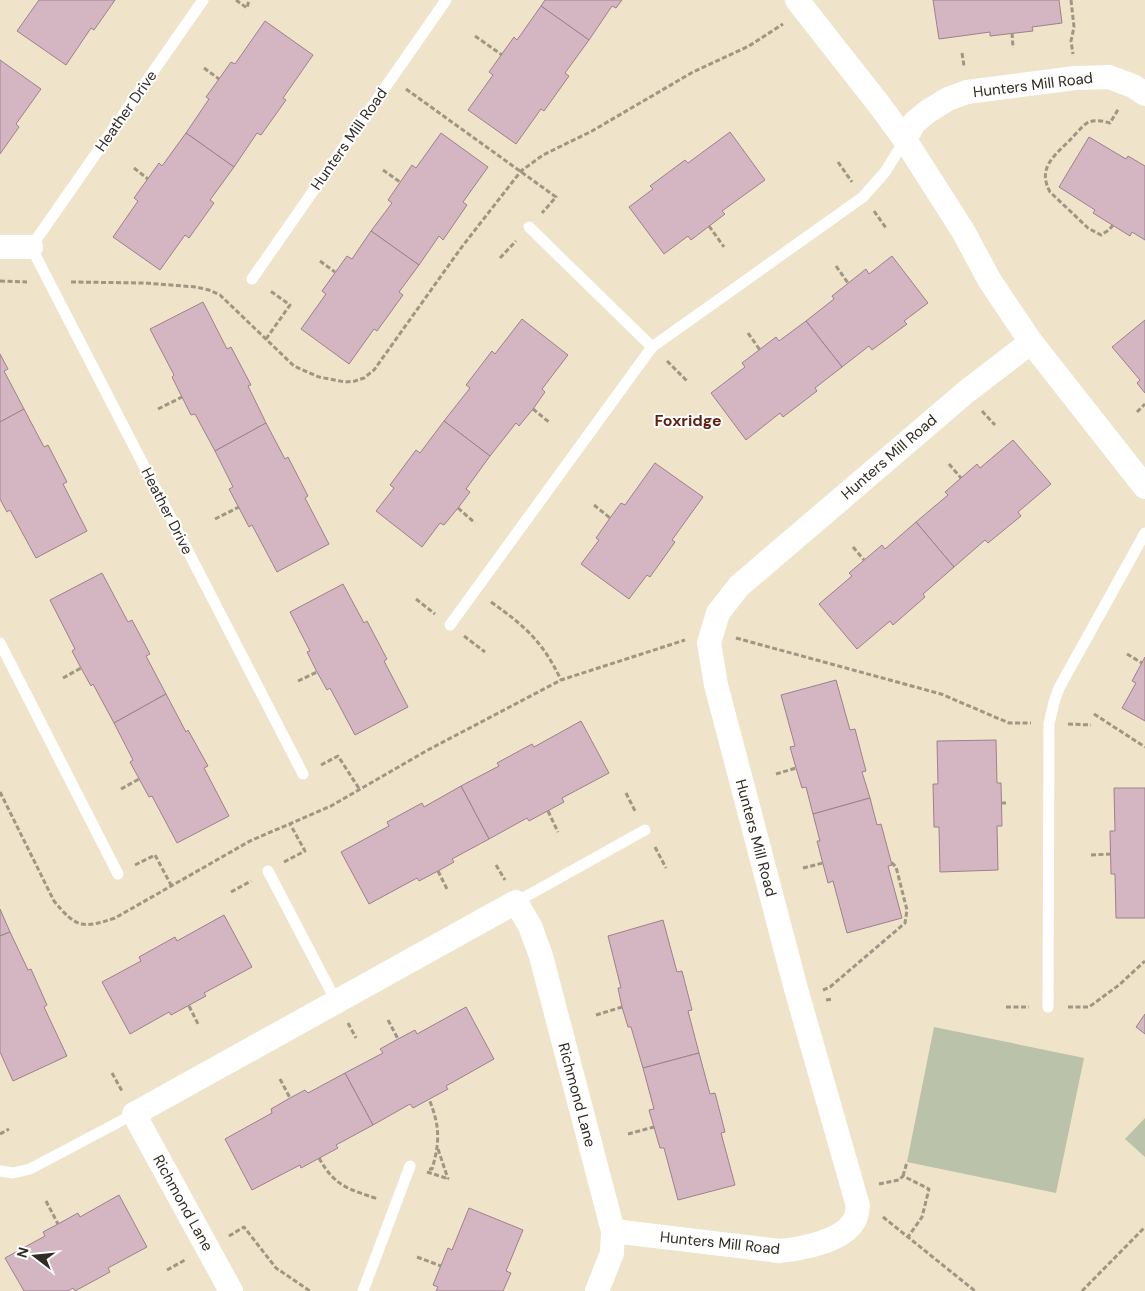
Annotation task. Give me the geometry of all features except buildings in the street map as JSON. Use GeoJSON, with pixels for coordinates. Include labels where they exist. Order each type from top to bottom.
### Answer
{"type":"FeatureCollection","features":[{"type":"Feature","properties":{"kind":"street"},"geometry":{"type":"LineString","coordinates":[[802,5],[905,140],[963,231],[990,281],[1031,342],[1145,487]]}},
{"type":"Feature","properties":{"kind":"street","name":"Hunters Mill Road"},"geometry":{"type":"LineString","coordinates":[[905,140],[914,123],[926,112],[948,99],[967,92],[1075,78],[1109,77],[1133,86],[1145,94]]}},
{"type":"Feature","properties":{"kind":"street"},"geometry":{"type":"LineString","coordinates":[[0,247],[31,247]]}},
{"type":"Feature","properties":{"kind":"street","name":"Hunters Mill Road"},"geometry":{"type":"LineString","coordinates":[[613,1232],[779,1251],[798,1250],[815,1244],[846,1230],[855,1221],[858,1206],[855,1194],[796,989],[716,685],[709,643],[718,613],[739,586],[966,392],[1031,342]]}},
{"type":"Feature","properties":{"kind":"street"},"geometry":{"type":"LineString","coordinates":[[134,1114],[516,902]]}},
{"type":"Feature","properties":{"kind":"street","name":"Richmond Lane"},"geometry":{"type":"LineString","coordinates":[[516,902],[530,926],[541,956],[613,1232],[612,1253],[597,1291]]}},
{"type":"Feature","properties":{"kind":"street","name":"Richmond Lane"},"geometry":{"type":"LineString","coordinates":[[134,1114],[231,1291]]}},
{"type":"Feature","properties":{"kind":"lane","name":"Heather Drive"},"geometry":{"type":"LineString","coordinates":[[204,0],[31,247],[303,774]]}},
{"type":"Feature","properties":{"kind":"lane","name":"Hunters Mill Road"},"geometry":{"type":"LineString","coordinates":[[252,279],[446,0]]}},
{"type":"Feature","properties":{"kind":"lane","name":"Hunters Mill Road"},"geometry":{"type":"LineString","coordinates":[[450,625],[652,347],[863,197],[885,172],[905,140]]}},
{"type":"Feature","properties":{"kind":"lane"},"geometry":{"type":"LineString","coordinates":[[529,227],[652,347]]}},
{"type":"Feature","properties":{"kind":"lane"},"geometry":{"type":"LineString","coordinates":[[1048,1007],[1050,724],[1054,702],[1059,688],[1145,533]]}},
{"type":"Feature","properties":{"kind":"lane"},"geometry":{"type":"LineString","coordinates":[[0,643],[118,874]]}},
{"type":"Feature","properties":{"kind":"lane"},"geometry":{"type":"LineString","coordinates":[[516,902],[645,830]]}},
{"type":"Feature","properties":{"kind":"lane"},"geometry":{"type":"LineString","coordinates":[[268,871],[336,1001]]}},
{"type":"Feature","properties":{"kind":"lane"},"geometry":{"type":"LineString","coordinates":[[0,1171],[13,1172],[30,1169],[134,1114]]}},
{"type":"Feature","properties":{"kind":"lane"},"geometry":{"type":"LineString","coordinates":[[363,1291],[410,1166]]}},
{"type":"Feature","properties":{"kind":"path"},"geometry":{"type":"LineString","coordinates":[[236,0],[247,8],[248,0]]}},
{"type":"Feature","properties":{"kind":"path"},"geometry":{"type":"LineString","coordinates":[[1072,0],[1074,27],[1072,41]]}},
{"type":"Feature","properties":{"kind":"path"},"geometry":{"type":"LineString","coordinates":[[63,282],[145,282],[209,290],[220,296],[294,366],[319,377],[345,382],[364,378],[374,370],[395,343],[462,248],[521,171],[543,155],[592,131],[693,72],[749,46],[802,5]]}},
{"type":"Feature","properties":{"kind":"path"},"geometry":{"type":"LineString","coordinates":[[1012,33],[1013,48]]}},
{"type":"Feature","properties":{"kind":"path"},"geometry":{"type":"LineString","coordinates":[[475,36],[502,55]]}},
{"type":"Feature","properties":{"kind":"path"},"geometry":{"type":"LineString","coordinates":[[204,68],[219,79]]}},
{"type":"Feature","properties":{"kind":"path"},"geometry":{"type":"LineString","coordinates":[[406,88],[556,197]]}},
{"type":"Feature","properties":{"kind":"path"},"geometry":{"type":"LineString","coordinates":[[1110,123],[1100,120],[1088,122],[1047,165],[1045,175],[1046,185],[1050,192],[1088,228],[1101,235],[1113,225]]}},
{"type":"Feature","properties":{"kind":"path"},"geometry":{"type":"LineString","coordinates":[[134,168],[148,178]]}},
{"type":"Feature","properties":{"kind":"path"},"geometry":{"type":"LineString","coordinates":[[383,170],[400,182]]}},
{"type":"Feature","properties":{"kind":"path"},"geometry":{"type":"LineString","coordinates":[[709,226],[724,247]]}},
{"type":"Feature","properties":{"kind":"path"},"geometry":{"type":"LineString","coordinates":[[320,261],[335,272]]}},
{"type":"Feature","properties":{"kind":"path"},"geometry":{"type":"LineString","coordinates":[[836,266],[848,283]]}},
{"type":"Feature","properties":{"kind":"path"},"geometry":{"type":"LineString","coordinates":[[252,279],[290,305],[266,338]]}},
{"type":"Feature","properties":{"kind":"path"},"geometry":{"type":"LineString","coordinates":[[0,281],[27,282]]}},
{"type":"Feature","properties":{"kind":"path"},"geometry":{"type":"LineString","coordinates":[[748,334],[760,350]]}},
{"type":"Feature","properties":{"kind":"path"},"geometry":{"type":"LineString","coordinates":[[667,361],[687,381]]}},
{"type":"Feature","properties":{"kind":"path"},"geometry":{"type":"LineString","coordinates":[[158,409],[182,397]]}},
{"type":"Feature","properties":{"kind":"path"},"geometry":{"type":"LineString","coordinates":[[1136,412],[1145,404]]}},
{"type":"Feature","properties":{"kind":"path"},"geometry":{"type":"LineString","coordinates":[[533,409],[550,423]]}},
{"type":"Feature","properties":{"kind":"path"},"geometry":{"type":"LineString","coordinates":[[949,464],[961,478]]}},
{"type":"Feature","properties":{"kind":"path"},"geometry":{"type":"LineString","coordinates":[[594,505],[610,518]]}},
{"type":"Feature","properties":{"kind":"path"},"geometry":{"type":"LineString","coordinates":[[215,520],[239,507]]}},
{"type":"Feature","properties":{"kind":"path"},"geometry":{"type":"LineString","coordinates":[[458,508],[475,523]]}},
{"type":"Feature","properties":{"kind":"path"},"geometry":{"type":"LineString","coordinates":[[853,547],[864,560]]}},
{"type":"Feature","properties":{"kind":"path"},"geometry":{"type":"LineString","coordinates":[[506,612],[532,634],[550,657],[561,680]]}},
{"type":"Feature","properties":{"kind":"path"},"geometry":{"type":"LineString","coordinates":[[0,792],[54,901],[66,916],[76,924],[94,925],[115,918],[250,841],[331,806],[435,746],[561,680],[713,631],[941,694],[1009,723]]}},
{"type":"Feature","properties":{"kind":"path"},"geometry":{"type":"LineString","coordinates":[[1127,654],[1142,663]]}},
{"type":"Feature","properties":{"kind":"path"},"geometry":{"type":"LineString","coordinates":[[63,678],[81,668]]}},
{"type":"Feature","properties":{"kind":"path"},"geometry":{"type":"LineString","coordinates":[[298,681],[317,672]]}},
{"type":"Feature","properties":{"kind":"path"},"geometry":{"type":"LineString","coordinates":[[1094,714],[1145,747]]}},
{"type":"Feature","properties":{"kind":"path"},"geometry":{"type":"LineString","coordinates":[[338,756],[360,790]]}},
{"type":"Feature","properties":{"kind":"path"},"geometry":{"type":"LineString","coordinates":[[776,774],[796,768]]}},
{"type":"Feature","properties":{"kind":"path"},"geometry":{"type":"LineString","coordinates":[[121,789],[139,779]]}},
{"type":"Feature","properties":{"kind":"path"},"geometry":{"type":"LineString","coordinates":[[1001,803],[1008,803]]}},
{"type":"Feature","properties":{"kind":"path"},"geometry":{"type":"LineString","coordinates":[[548,811],[558,832]]}},
{"type":"Feature","properties":{"kind":"path"},"geometry":{"type":"LineString","coordinates":[[290,824],[305,851]]}},
{"type":"Feature","properties":{"kind":"path"},"geometry":{"type":"LineString","coordinates":[[1091,855],[1111,854]]}},
{"type":"Feature","properties":{"kind":"path"},"geometry":{"type":"LineString","coordinates":[[155,855],[171,885]]}},
{"type":"Feature","properties":{"kind":"path"},"geometry":{"type":"LineString","coordinates":[[815,993],[830,987],[905,922],[907,910],[896,867],[891,862]]}},
{"type":"Feature","properties":{"kind":"path"},"geometry":{"type":"LineString","coordinates":[[803,868],[823,863]]}},
{"type":"Feature","properties":{"kind":"path"},"geometry":{"type":"LineString","coordinates":[[438,871],[448,891]]}},
{"type":"Feature","properties":{"kind":"path"},"geometry":{"type":"LineString","coordinates":[[1089,1007],[1119,985],[1145,961]]}},
{"type":"Feature","properties":{"kind":"path"},"geometry":{"type":"LineString","coordinates":[[189,1006],[199,1026]]}},
{"type":"Feature","properties":{"kind":"path"},"geometry":{"type":"LineString","coordinates":[[596,1015],[622,1007]]}},
{"type":"Feature","properties":{"kind":"path"},"geometry":{"type":"LineString","coordinates":[[388,1020],[398,1039]]}},
{"type":"Feature","properties":{"kind":"path"},"geometry":{"type":"LineString","coordinates":[[280,1079],[290,1098]]}},
{"type":"Feature","properties":{"kind":"path"},"geometry":{"type":"LineString","coordinates":[[430,1099],[438,1130],[438,1149],[432,1169]]}},
{"type":"Feature","properties":{"kind":"path"},"geometry":{"type":"LineString","coordinates":[[628,1134],[654,1127]]}},
{"type":"Feature","properties":{"kind":"path"},"geometry":{"type":"LineString","coordinates":[[0,1134],[9,1129]]}},
{"type":"Feature","properties":{"kind":"path"},"geometry":{"type":"LineString","coordinates":[[438,1149],[449,1179]]}},
{"type":"Feature","properties":{"kind":"path"},"geometry":{"type":"LineString","coordinates":[[320,1158],[326,1172],[341,1186],[356,1192]]}},
{"type":"Feature","properties":{"kind":"path"},"geometry":{"type":"LineString","coordinates":[[890,1181],[899,1180],[903,1176],[907,1162]]}},
{"type":"Feature","properties":{"kind":"path"},"geometry":{"type":"LineString","coordinates":[[903,1176],[929,1189],[922,1217],[908,1237]]}},
{"type":"Feature","properties":{"kind":"path"},"geometry":{"type":"LineString","coordinates":[[855,1194],[974,1291]]}},
{"type":"Feature","properties":{"kind":"path"},"geometry":{"type":"LineString","coordinates":[[46,1201],[58,1224]]}},
{"type":"Feature","properties":{"kind":"path"},"geometry":{"type":"LineString","coordinates":[[244,1227],[276,1268],[310,1291]]}},
{"type":"Feature","properties":{"kind":"path"},"geometry":{"type":"LineString","coordinates":[[1082,1291],[1145,1227]]}},
{"type":"Feature","properties":{"kind":"path"},"geometry":{"type":"LineString","coordinates":[[417,1257],[441,1266]]}},
{"type":"Feature","properties":{"kind":"green space"},"geometry":{"type":"Polygon","coordinates":[[[934,1027],[1084,1058],[1056,1193],[907,1162],[934,1027]]]}},
{"type":"Feature","properties":{"kind":"green space"},"geometry":{"type":"Polygon","coordinates":[[[1145,1118],[1145,1157],[1125,1139],[1145,1118]]]}},
{"type":"Feature","properties":{"kind":"district","name":"Foxridge"},"geometry":{"type":"Point","coordinates":[688,420]}}]}
